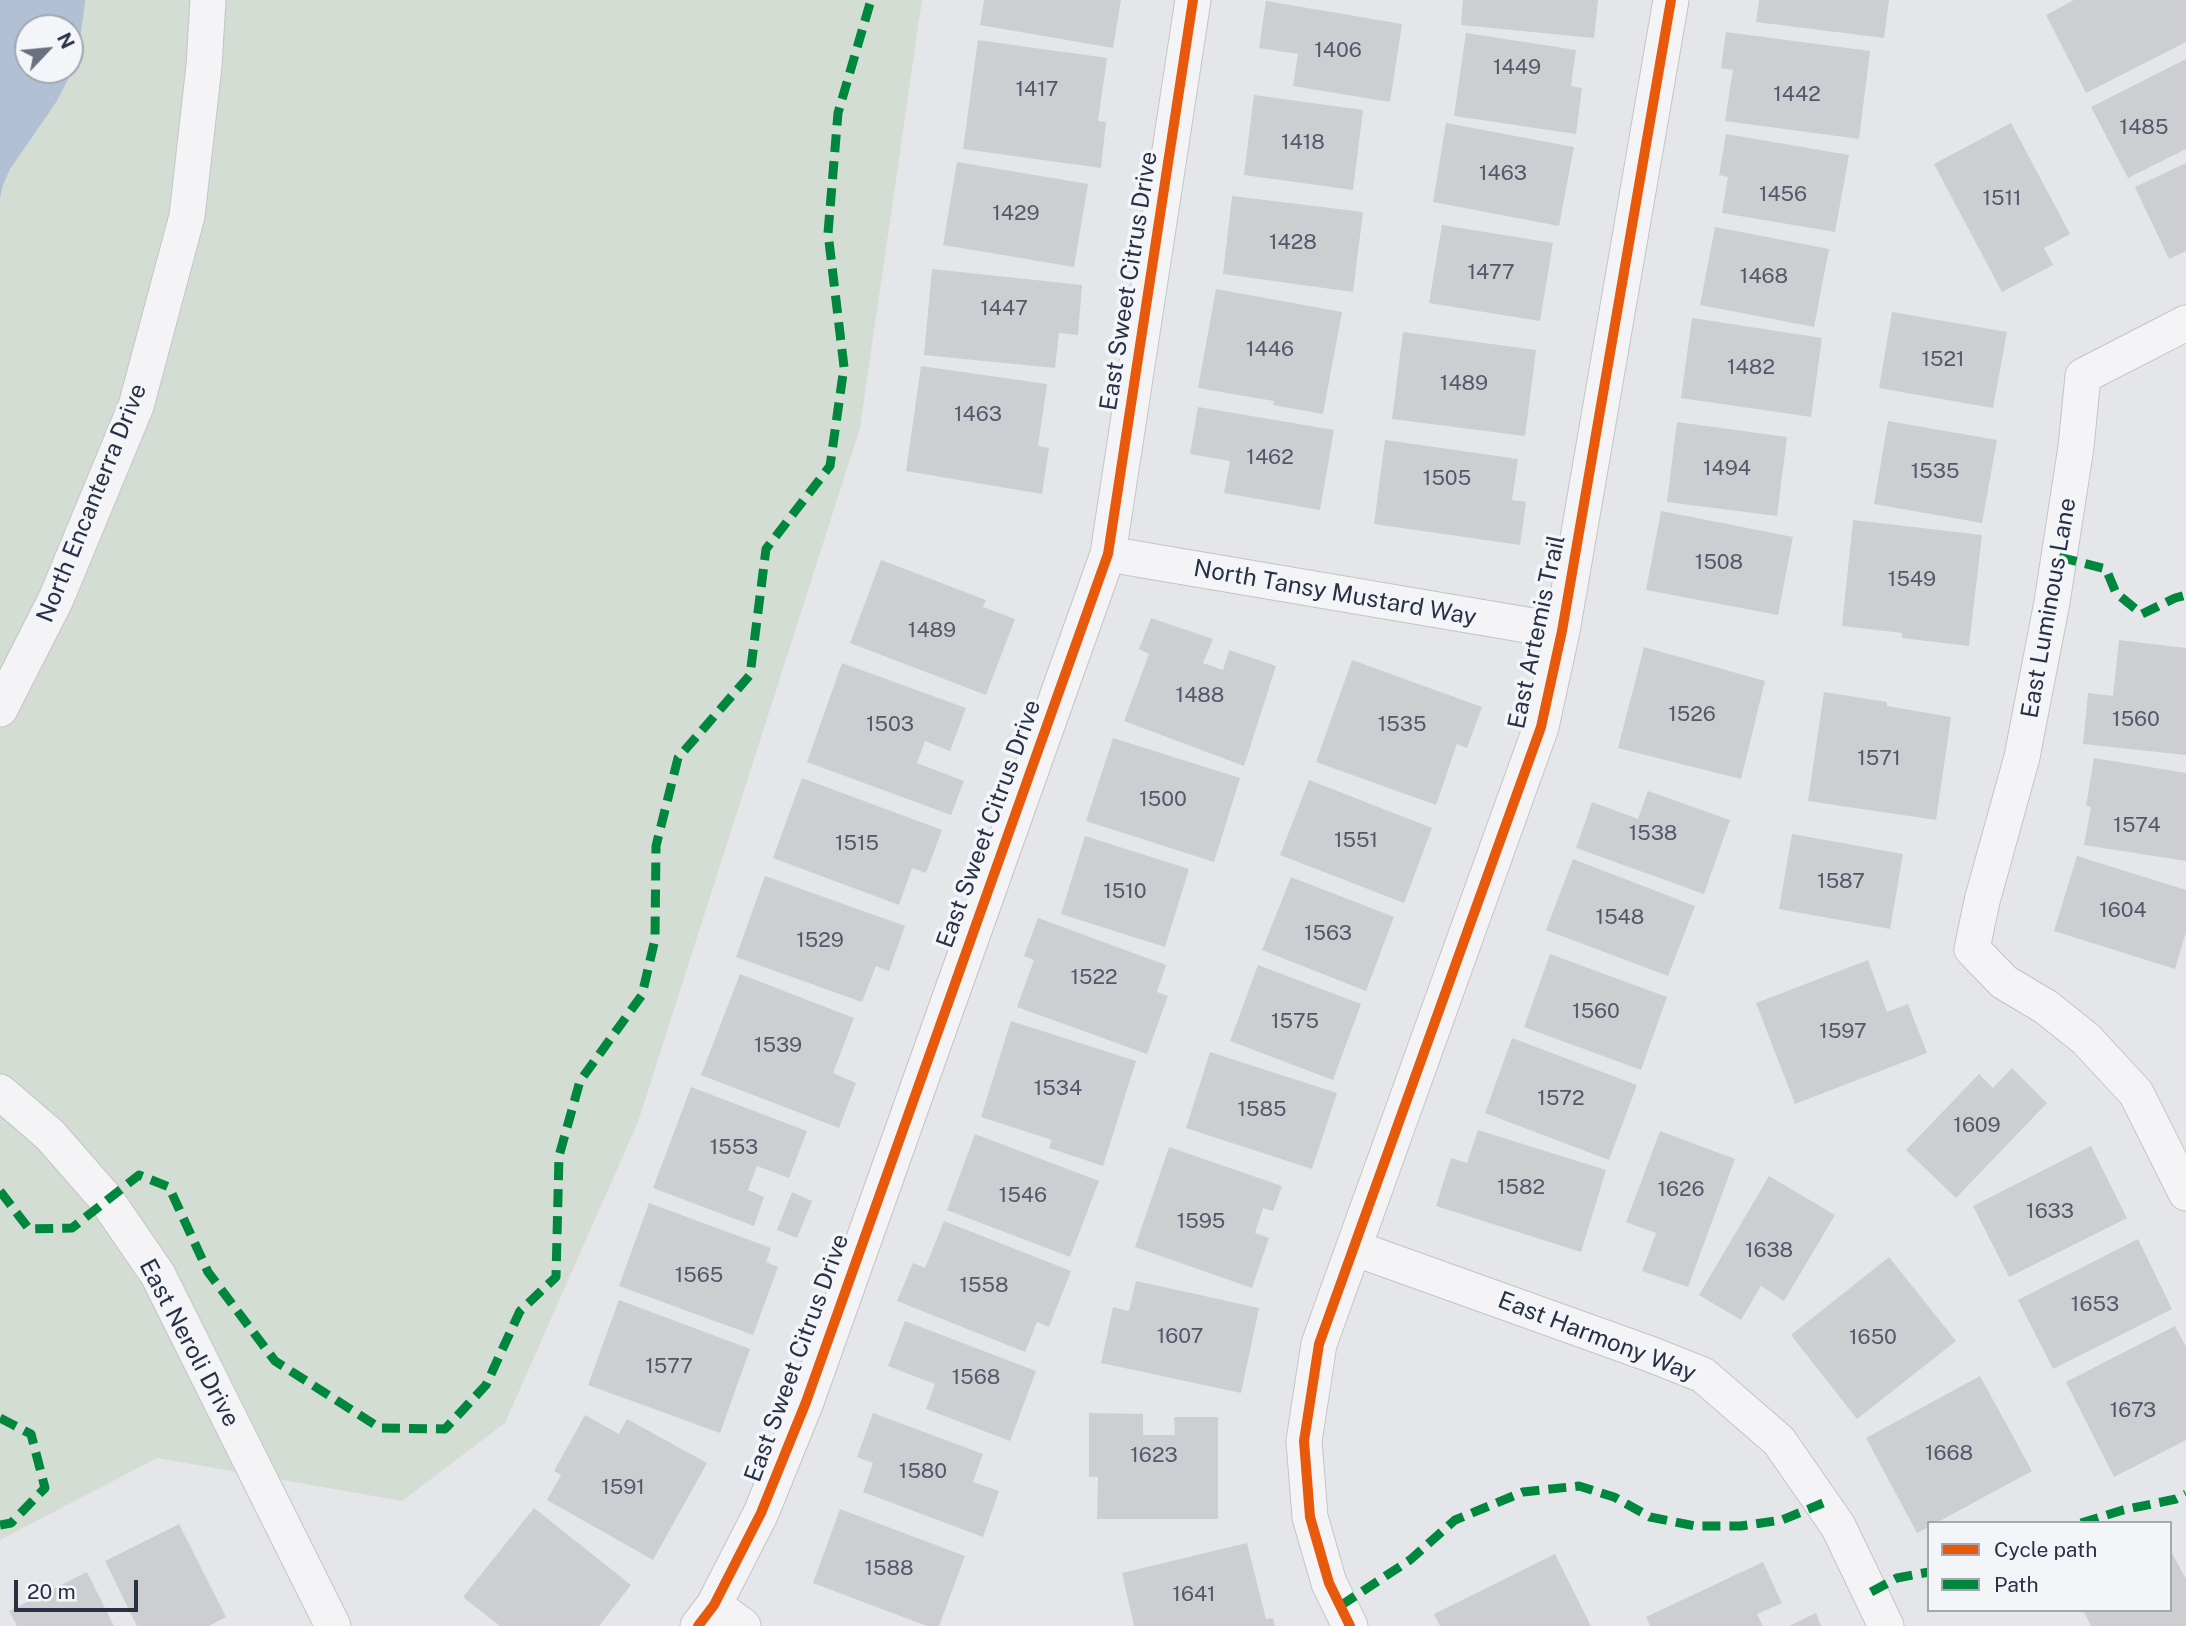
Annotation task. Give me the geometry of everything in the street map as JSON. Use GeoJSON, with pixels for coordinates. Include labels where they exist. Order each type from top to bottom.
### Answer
{"type":"FeatureCollection","features":[{"type":"Feature","properties":{"kind":"street","name":"North Encanterra Drive"},"geometry":{"type":"LineString","coordinates":[[0,709],[56,599],[136,406],[187,216],[204,66],[208,0]]}},
{"type":"Feature","properties":{"kind":"street","name":"East Sweet Citrus Drive"},"geometry":{"type":"LineString","coordinates":[[706,1616],[761,1513],[806,1402],[1108,554],[1194,0]]}},
{"type":"Feature","properties":{"kind":"street","name":"East Artemis Trail"},"geometry":{"type":"LineString","coordinates":[[1350,1626],[1329,1583],[1310,1517],[1304,1441],[1319,1344],[1541,727],[1562,631],[1671,0]]}},
{"type":"Feature","properties":{"kind":"street","name":"East Luminous Lane"},"geometry":{"type":"LineString","coordinates":[[2186,323],[2083,376],[2076,447],[2047,628],[2022,757],[1982,901],[1972,949],[2004,982],[2046,1007],[2086,1039],[2136,1093],[2186,1193]]}},
{"type":"Feature","properties":{"kind":"street","name":"North Tansy Mustard Way"},"geometry":{"type":"LineString","coordinates":[[1108,554],[1562,631]]}},
{"type":"Feature","properties":{"kind":"street","name":"East Neroli Drive"},"geometry":{"type":"LineString","coordinates":[[0,1092],[50,1135],[106,1199],[158,1275],[333,1626]]}},
{"type":"Feature","properties":{"kind":"street","name":"East Harmony Way"},"geometry":{"type":"LineString","coordinates":[[1354,1248],[1650,1353],[1703,1375],[1779,1441],[1838,1525],[1886,1626]]}},
{"type":"Feature","properties":{"kind":"street"},"geometry":{"type":"LineString","coordinates":[[706,1616],[743,1626]]}},
{"type":"Feature","properties":{"kind":"shaded area"},"geometry":{"type":"Polygon","coordinates":[[[0,0],[922,0],[860,428],[638,1122],[505,1423],[402,1501],[157,1458],[0,1540],[0,0]]]}},
{"type":"Feature","properties":{"kind":"water"},"geometry":{"type":"Polygon","coordinates":[[[0,0],[85,0],[83,14],[14,14],[14,84],[66,84],[10,169],[0,198],[0,0]]]}},
{"type":"Feature","properties":{"kind":"building"},"geometry":{"type":"Polygon","coordinates":[[[984,0],[1121,0],[1113,48],[980,25],[984,0]]]}},
{"type":"Feature","properties":{"kind":"building"},"geometry":{"type":"Polygon","coordinates":[[[1463,0],[1598,0],[1594,38],[1461,25],[1463,0]]]}},
{"type":"Feature","properties":{"kind":"building"},"geometry":{"type":"Polygon","coordinates":[[[1759,0],[1889,0],[1884,38],[1756,22],[1759,0]]]}},
{"type":"Feature","properties":{"kind":"building"},"geometry":{"type":"Polygon","coordinates":[[[2074,0],[2186,0],[2186,42],[2086,93],[2046,15],[2074,0]]]}},
{"type":"Feature","properties":{"kind":"building"},"geometry":{"type":"Polygon","coordinates":[[[1266,1],[1402,24],[1390,102],[1293,86],[1298,54],[1259,48],[1266,1]]]}},
{"type":"Feature","properties":{"kind":"building"},"geometry":{"type":"Polygon","coordinates":[[[1726,32],[1870,51],[1859,139],[1725,121],[1733,70],[1721,68],[1726,32]]]}},
{"type":"Feature","properties":{"kind":"building"},"geometry":{"type":"Polygon","coordinates":[[[1466,33],[1576,50],[1571,86],[1582,88],[1576,134],[1454,116],[1466,33]]]}},
{"type":"Feature","properties":{"kind":"building"},"geometry":{"type":"Polygon","coordinates":[[[978,40],[1107,58],[1098,121],[1106,122],[1101,168],[963,149],[978,40]]]}},
{"type":"Feature","properties":{"kind":"building"},"geometry":{"type":"Polygon","coordinates":[[[2186,59],[2186,149],[2128,178],[2091,107],[2186,59]]]}},
{"type":"Feature","properties":{"kind":"building"},"geometry":{"type":"Polygon","coordinates":[[[1254,95],[1363,110],[1353,190],[1244,175],[1254,95]]]}},
{"type":"Feature","properties":{"kind":"building"},"geometry":{"type":"Polygon","coordinates":[[[1446,123],[1574,147],[1559,226],[1433,202],[1446,123]]]}},
{"type":"Feature","properties":{"kind":"building"},"geometry":{"type":"Polygon","coordinates":[[[2011,123],[2070,234],[2044,248],[2053,265],[2002,292],[1934,164],[2011,123]]]}},
{"type":"Feature","properties":{"kind":"building"},"geometry":{"type":"Polygon","coordinates":[[[1726,134],[1849,155],[1835,232],[1722,213],[1728,177],[1719,175],[1726,134]]]}},
{"type":"Feature","properties":{"kind":"building"},"geometry":{"type":"Polygon","coordinates":[[[957,162],[1088,184],[1074,267],[943,245],[957,162]]]}},
{"type":"Feature","properties":{"kind":"building"},"geometry":{"type":"Polygon","coordinates":[[[2186,163],[2186,251],[2169,259],[2135,187],[2186,163]]]}},
{"type":"Feature","properties":{"kind":"building"},"geometry":{"type":"Polygon","coordinates":[[[1232,196],[1363,212],[1353,292],[1223,274],[1232,196]]]}},
{"type":"Feature","properties":{"kind":"building"},"geometry":{"type":"Polygon","coordinates":[[[1442,225],[1553,243],[1540,321],[1429,303],[1442,225]]]}},
{"type":"Feature","properties":{"kind":"building"},"geometry":{"type":"Polygon","coordinates":[[[1715,227],[1829,249],[1814,327],[1700,305],[1715,227]]]}},
{"type":"Feature","properties":{"kind":"building"},"geometry":{"type":"Polygon","coordinates":[[[932,269],[1082,285],[1078,335],[1059,333],[1055,368],[924,355],[932,269]]]}},
{"type":"Feature","properties":{"kind":"building"},"geometry":{"type":"Polygon","coordinates":[[[1216,289],[1342,312],[1323,414],[1273,405],[1274,401],[1198,388],[1216,289]]]}},
{"type":"Feature","properties":{"kind":"building"},"geometry":{"type":"Polygon","coordinates":[[[1892,312],[2007,332],[1993,408],[1879,388],[1892,312]]]}},
{"type":"Feature","properties":{"kind":"building"},"geometry":{"type":"Polygon","coordinates":[[[1692,318],[1822,338],[1811,417],[1681,398],[1692,318]]]}},
{"type":"Feature","properties":{"kind":"building"},"geometry":{"type":"Polygon","coordinates":[[[1403,332],[1536,350],[1525,436],[1392,419],[1403,332]]]}},
{"type":"Feature","properties":{"kind":"building"},"geometry":{"type":"Polygon","coordinates":[[[921,366],[1047,384],[1038,446],[1049,448],[1042,494],[906,471],[921,366]]]}},
{"type":"Feature","properties":{"kind":"building"},"geometry":{"type":"Polygon","coordinates":[[[1198,407],[1334,430],[1320,510],[1224,493],[1230,461],[1190,454],[1198,407]]]}},
{"type":"Feature","properties":{"kind":"building"},"geometry":{"type":"Polygon","coordinates":[[[1888,421],[1997,440],[1982,523],[1874,504],[1888,421]]]}},
{"type":"Feature","properties":{"kind":"building"},"geometry":{"type":"Polygon","coordinates":[[[1677,422],[1787,437],[1777,516],[1667,502],[1677,422]]]}},
{"type":"Feature","properties":{"kind":"building"},"geometry":{"type":"Polygon","coordinates":[[[1385,440],[1518,459],[1512,500],[1526,502],[1520,545],[1374,524],[1385,440]]]}},
{"type":"Feature","properties":{"kind":"building"},"geometry":{"type":"Polygon","coordinates":[[[1661,511],[1793,537],[1778,615],[1646,590],[1661,511]]]}},
{"type":"Feature","properties":{"kind":"building"},"geometry":{"type":"Polygon","coordinates":[[[1853,520],[1982,535],[1969,646],[1902,638],[1902,633],[1842,626],[1853,520]]]}},
{"type":"Feature","properties":{"kind":"building"},"geometry":{"type":"Polygon","coordinates":[[[881,560],[986,600],[983,607],[1015,619],[986,695],[850,643],[881,560]]]}},
{"type":"Feature","properties":{"kind":"building"},"geometry":{"type":"Polygon","coordinates":[[[1151,618],[1213,639],[1203,663],[1223,670],[1229,650],[1276,666],[1244,766],[1124,721],[1149,654],[1139,649],[1151,618]]]}},
{"type":"Feature","properties":{"kind":"building"},"geometry":{"type":"Polygon","coordinates":[[[2119,640],[2186,648],[2186,755],[2083,744],[2088,693],[2113,696],[2119,640]]]}},
{"type":"Feature","properties":{"kind":"building"},"geometry":{"type":"Polygon","coordinates":[[[1644,647],[1765,681],[1741,779],[1618,748],[1644,647]]]}},
{"type":"Feature","properties":{"kind":"building"},"geometry":{"type":"Polygon","coordinates":[[[1352,660],[1482,707],[1467,748],[1457,744],[1436,805],[1316,762],[1352,660]]]}},
{"type":"Feature","properties":{"kind":"building"},"geometry":{"type":"Polygon","coordinates":[[[842,663],[966,708],[950,751],[925,741],[917,763],[964,781],[951,815],[807,762],[842,663]]]}},
{"type":"Feature","properties":{"kind":"building"},"geometry":{"type":"Polygon","coordinates":[[[1824,692],[1887,702],[1887,706],[1951,717],[1936,820],[1808,801],[1824,692]]]}},
{"type":"Feature","properties":{"kind":"building"},"geometry":{"type":"Polygon","coordinates":[[[1113,738],[1240,778],[1214,862],[1086,821],[1113,738]]]}},
{"type":"Feature","properties":{"kind":"building"},"geometry":{"type":"Polygon","coordinates":[[[2094,758],[2186,773],[2186,861],[2084,845],[2091,807],[2086,806],[2094,758]]]}},
{"type":"Feature","properties":{"kind":"building"},"geometry":{"type":"Polygon","coordinates":[[[802,778],[942,830],[926,873],[912,868],[899,905],[773,858],[802,778]]]}},
{"type":"Feature","properties":{"kind":"building"},"geometry":{"type":"Polygon","coordinates":[[[1309,780],[1432,828],[1404,903],[1280,855],[1309,780]]]}},
{"type":"Feature","properties":{"kind":"building"},"geometry":{"type":"Polygon","coordinates":[[[1648,791],[1730,820],[1704,894],[1576,848],[1592,802],[1638,819],[1648,791]]]}},
{"type":"Feature","properties":{"kind":"building"},"geometry":{"type":"Polygon","coordinates":[[[1792,834],[1903,854],[1890,929],[1779,909],[1792,834]]]}},
{"type":"Feature","properties":{"kind":"building"},"geometry":{"type":"Polygon","coordinates":[[[1085,836],[1189,869],[1165,947],[1061,914],[1085,836]]]}},
{"type":"Feature","properties":{"kind":"building"},"geometry":{"type":"Polygon","coordinates":[[[2077,856],[2186,890],[2186,932],[2175,969],[2054,931],[2077,856]]]}},
{"type":"Feature","properties":{"kind":"building"},"geometry":{"type":"Polygon","coordinates":[[[1573,859],[1695,906],[1668,976],[1546,930],[1573,859]]]}},
{"type":"Feature","properties":{"kind":"building"},"geometry":{"type":"Polygon","coordinates":[[[765,876],[905,926],[889,971],[876,966],[862,1002],[736,957],[765,876]]]}},
{"type":"Feature","properties":{"kind":"building"},"geometry":{"type":"Polygon","coordinates":[[[1291,877],[1394,917],[1366,991],[1262,950],[1291,877]]]}},
{"type":"Feature","properties":{"kind":"building"},"geometry":{"type":"Polygon","coordinates":[[[1038,918],[1166,965],[1157,992],[1168,996],[1147,1054],[1017,1007],[1034,960],[1024,956],[1038,918]]]}},
{"type":"Feature","properties":{"kind":"building"},"geometry":{"type":"Polygon","coordinates":[[[1550,954],[1667,997],[1641,1070],[1524,1027],[1550,954]]]}},
{"type":"Feature","properties":{"kind":"building"},"geometry":{"type":"Polygon","coordinates":[[[1868,960],[1887,1012],[1908,1004],[1927,1053],[1795,1104],[1756,1003],[1868,960]]]}},
{"type":"Feature","properties":{"kind":"building"},"geometry":{"type":"Polygon","coordinates":[[[1258,965],[1361,1004],[1333,1080],[1230,1041],[1258,965]]]}},
{"type":"Feature","properties":{"kind":"building"},"geometry":{"type":"Polygon","coordinates":[[[740,974],[854,1018],[833,1073],[856,1083],[839,1128],[701,1075],[740,974]]]}},
{"type":"Feature","properties":{"kind":"building"},"geometry":{"type":"Polygon","coordinates":[[[1011,1021],[1136,1061],[1103,1166],[1049,1148],[1052,1140],[981,1117],[1011,1021]]]}},
{"type":"Feature","properties":{"kind":"building"},"geometry":{"type":"Polygon","coordinates":[[[1512,1038],[1637,1085],[1609,1160],[1485,1113],[1512,1038]]]}},
{"type":"Feature","properties":{"kind":"building"},"geometry":{"type":"Polygon","coordinates":[[[1210,1052],[1337,1093],[1312,1169],[1186,1128],[1210,1052]]]}},
{"type":"Feature","properties":{"kind":"building"},"geometry":{"type":"Polygon","coordinates":[[[2012,1068],[2047,1103],[1956,1198],[1906,1150],[1979,1074],[1993,1088],[2012,1068]]]}},
{"type":"Feature","properties":{"kind":"building"},"geometry":{"type":"Polygon","coordinates":[[[691,1087],[807,1131],[789,1178],[757,1166],[748,1190],[764,1197],[754,1226],[653,1188],[691,1087]]]}},
{"type":"Feature","properties":{"kind":"building"},"geometry":{"type":"Polygon","coordinates":[[[1478,1130],[1606,1170],[1581,1252],[1436,1206],[1451,1158],[1467,1163],[1478,1130]]]}},
{"type":"Feature","properties":{"kind":"building"},"geometry":{"type":"Polygon","coordinates":[[[1660,1131],[1735,1159],[1688,1287],[1642,1271],[1656,1233],[1626,1222],[1660,1131]]]}},
{"type":"Feature","properties":{"kind":"building"},"geometry":{"type":"Polygon","coordinates":[[[975,1134],[1099,1181],[1070,1257],[947,1210],[975,1134]]]}},
{"type":"Feature","properties":{"kind":"building"},"geometry":{"type":"Polygon","coordinates":[[[2091,1146],[2127,1218],[2009,1277],[1973,1206],[2091,1146]]]}},
{"type":"Feature","properties":{"kind":"building"},"geometry":{"type":"Polygon","coordinates":[[[1169,1147],[1282,1186],[1273,1211],[1263,1208],[1255,1233],[1269,1238],[1252,1288],[1135,1247],[1169,1147]]]}},
{"type":"Feature","properties":{"kind":"building"},"geometry":{"type":"Polygon","coordinates":[[[1769,1176],[1835,1215],[1784,1301],[1761,1286],[1741,1320],[1699,1295],[1769,1176]]]}},
{"type":"Feature","properties":{"kind":"building"},"geometry":{"type":"Polygon","coordinates":[[[792,1192],[812,1201],[797,1238],[777,1230],[792,1192]]]}},
{"type":"Feature","properties":{"kind":"building"},"geometry":{"type":"Polygon","coordinates":[[[649,1203],[771,1248],[766,1262],[778,1267],[753,1335],[619,1286],[649,1203]]]}},
{"type":"Feature","properties":{"kind":"building"},"geometry":{"type":"Polygon","coordinates":[[[944,1221],[1071,1271],[1049,1327],[1037,1322],[1025,1352],[897,1301],[913,1263],[925,1268],[944,1221]]]}},
{"type":"Feature","properties":{"kind":"building"},"geometry":{"type":"Polygon","coordinates":[[[2138,1239],[2172,1309],[2053,1369],[2018,1300],[2138,1239]]]}},
{"type":"Feature","properties":{"kind":"building"},"geometry":{"type":"Polygon","coordinates":[[[1889,1257],[1956,1341],[1857,1419],[1791,1335],[1889,1257]]]}},
{"type":"Feature","properties":{"kind":"building"},"geometry":{"type":"Polygon","coordinates":[[[1136,1281],[1259,1308],[1241,1393],[1101,1363],[1113,1307],[1129,1311],[1136,1281]]]}},
{"type":"Feature","properties":{"kind":"building"},"geometry":{"type":"Polygon","coordinates":[[[619,1300],[750,1349],[720,1433],[588,1385],[619,1300]]]}},
{"type":"Feature","properties":{"kind":"building"},"geometry":{"type":"Polygon","coordinates":[[[905,1321],[1036,1371],[1010,1441],[926,1409],[935,1384],[888,1366],[905,1321]]]}},
{"type":"Feature","properties":{"kind":"building"},"geometry":{"type":"Polygon","coordinates":[[[2175,1326],[2186,1347],[2186,1440],[2114,1477],[2066,1382],[2175,1326]]]}},
{"type":"Feature","properties":{"kind":"building"},"geometry":{"type":"Polygon","coordinates":[[[1980,1376],[2032,1471],[1940,1521],[1927,1521],[1927,1528],[1917,1533],[1866,1438],[1980,1376]]]}},
{"type":"Feature","properties":{"kind":"building"},"geometry":{"type":"Polygon","coordinates":[[[873,1413],[983,1454],[973,1482],[999,1491],[983,1537],[863,1492],[873,1463],[857,1457],[873,1413]]]}},
{"type":"Feature","properties":{"kind":"building"},"geometry":{"type":"Polygon","coordinates":[[[1089,1413],[1143,1414],[1143,1435],[1175,1435],[1174,1417],[1218,1417],[1218,1519],[1097,1519],[1098,1477],[1089,1477],[1089,1413]]]}},
{"type":"Feature","properties":{"kind":"building"},"geometry":{"type":"Polygon","coordinates":[[[585,1415],[619,1434],[627,1419],[707,1463],[653,1560],[547,1500],[561,1475],[554,1471],[585,1415]]]}},
{"type":"Feature","properties":{"kind":"building"},"geometry":{"type":"Polygon","coordinates":[[[534,1508],[631,1585],[599,1626],[500,1626],[463,1597],[534,1508]]]}},
{"type":"Feature","properties":{"kind":"building"},"geometry":{"type":"Polygon","coordinates":[[[840,1509],[965,1556],[939,1626],[927,1626],[813,1583],[840,1509]]]}},
{"type":"Feature","properties":{"kind":"building"},"geometry":{"type":"Polygon","coordinates":[[[179,1524],[226,1617],[209,1626],[137,1626],[105,1561],[179,1524]]]}},
{"type":"Feature","properties":{"kind":"building"},"geometry":{"type":"Polygon","coordinates":[[[1247,1543],[1266,1619],[1273,1618],[1275,1626],[1134,1626],[1122,1573],[1247,1543]]]}},
{"type":"Feature","properties":{"kind":"building"},"geometry":{"type":"Polygon","coordinates":[[[2172,1553],[2186,1579],[2186,1626],[2091,1626],[2084,1612],[2172,1612],[2172,1553]]]}},
{"type":"Feature","properties":{"kind":"building"},"geometry":{"type":"Polygon","coordinates":[[[1555,1554],[1591,1626],[1440,1626],[1434,1614],[1555,1554]]]}},
{"type":"Feature","properties":{"kind":"building"},"geometry":{"type":"Polygon","coordinates":[[[1763,1562],[1782,1603],[1757,1614],[1763,1626],[1650,1626],[1646,1617],[1763,1562]]]}},
{"type":"Feature","properties":{"kind":"building"},"geometry":{"type":"Polygon","coordinates":[[[87,1572],[114,1626],[17,1626],[9,1611],[87,1572]]]}},
{"type":"Feature","properties":{"kind":"building"},"geometry":{"type":"Polygon","coordinates":[[[1816,1613],[1821,1626],[1789,1626],[1816,1613]]]}},
{"type":"Feature","properties":{"kind":"marked path"},"geometry":{"type":"LineString","coordinates":[[0,1191],[29,1229],[72,1228],[139,1175],[169,1187],[208,1272],[275,1361],[380,1428],[445,1429],[486,1385],[520,1311],[556,1277],[559,1156],[580,1081],[642,995],[655,939],[656,846],[678,758],[750,675],[766,549],[830,466],[844,367],[828,233],[838,113],[871,0]]}},
{"type":"Feature","properties":{"kind":"marked path"},"geometry":{"type":"LineString","coordinates":[[2059,557],[2106,569],[2116,593],[2142,614],[2186,595]]}},
{"type":"Feature","properties":{"kind":"marked path"},"geometry":{"type":"LineString","coordinates":[[0,1418],[31,1434],[45,1488],[11,1523],[0,1525]]}},
{"type":"Feature","properties":{"kind":"marked path"},"geometry":{"type":"LineString","coordinates":[[1340,1606],[1410,1560],[1455,1520],[1523,1492],[1579,1486],[1614,1497],[1650,1517],[1695,1526],[1741,1526],[1782,1520],[1823,1503]]}},
{"type":"Feature","properties":{"kind":"marked path"},"geometry":{"type":"LineString","coordinates":[[2087,1521],[2123,1510],[2176,1499],[2186,1494]]}},
{"type":"Feature","properties":{"kind":"marked path"},"geometry":{"type":"LineString","coordinates":[[1871,1592],[1897,1578],[1927,1572]]}},
{"type":"Feature","properties":{"kind":"cycle path"},"geometry":{"type":"LineString","coordinates":[[698,1626],[714,1605],[761,1513],[806,1402],[1108,554],[1193,0]]}},
{"type":"Feature","properties":{"kind":"cycle path"},"geometry":{"type":"LineString","coordinates":[[1350,1626],[1329,1583],[1310,1517],[1304,1441],[1319,1344],[1541,727],[1562,631],[1671,0]]}}]}
